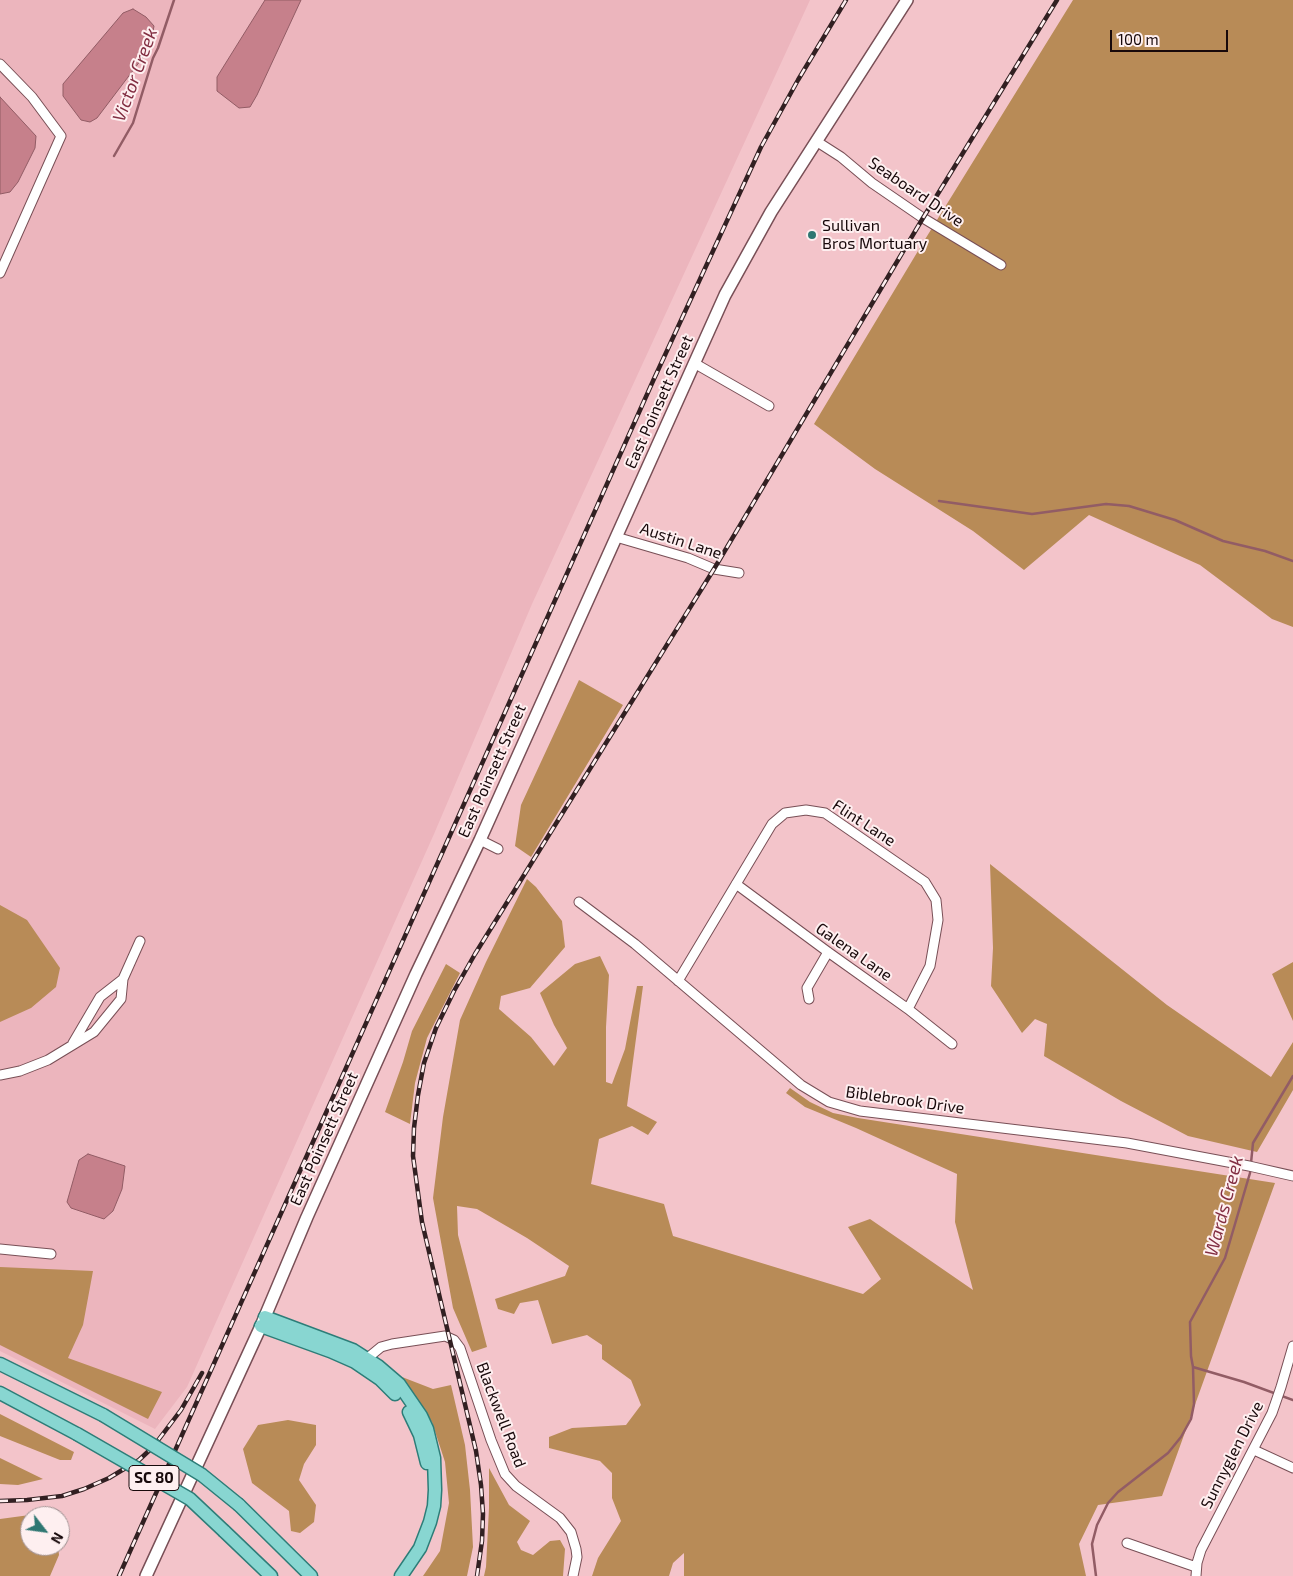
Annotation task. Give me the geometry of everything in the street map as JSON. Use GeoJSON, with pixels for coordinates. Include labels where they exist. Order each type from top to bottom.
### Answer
{"type":"FeatureCollection","features":[{"type":"Feature","properties":{"kind":"main road","name":"East Poinsett Street"},"geometry":{"type":"LineString","coordinates":[[146,1576],[263,1322],[404,1000],[480,840],[725,295],[771,212],[907,0]]}},
{"type":"Feature","properties":{"kind":"main road"},"geometry":{"type":"LineString","coordinates":[[263,1322],[353,1350],[372,1372],[392,1389],[411,1416],[420,1435],[428,1470],[428,1496],[422,1525],[412,1548],[392,1576]]}},
{"type":"Feature","properties":{"kind":"main road"},"geometry":{"type":"LineString","coordinates":[[364,1362],[378,1366],[399,1384],[412,1401],[427,1429],[433,1451],[435,1490],[430,1522],[417,1553],[401,1576]]}},
{"type":"Feature","properties":{"kind":"main road","name":"SC 80"},"geometry":{"type":"LineString","coordinates":[[0,1364],[103,1415],[202,1475],[239,1505],[311,1576]]}},
{"type":"Feature","properties":{"kind":"main road","name":"SC 80"},"geometry":{"type":"LineString","coordinates":[[0,1393],[77,1434],[190,1499],[271,1576]]}},
{"type":"Feature","properties":{"kind":"street"},"geometry":{"type":"LineString","coordinates":[[0,64],[32,97],[61,136],[0,273]]}},
{"type":"Feature","properties":{"kind":"street","name":"Seaboard Drive"},"geometry":{"type":"LineString","coordinates":[[816,141],[841,157],[872,183],[916,213],[1001,265]]}},
{"type":"Feature","properties":{"kind":"street"},"geometry":{"type":"LineString","coordinates":[[694,363],[770,406]]}},
{"type":"Feature","properties":{"kind":"street","name":"Austin Lane"},"geometry":{"type":"LineString","coordinates":[[616,537],[688,558],[714,570],[739,573]]}},
{"type":"Feature","properties":{"kind":"street","name":"Flint Lane"},"geometry":{"type":"LineString","coordinates":[[678,981],[772,824],[785,813],[806,810],[825,812],[925,882],[936,900],[938,920],[930,966],[908,1009]]}},
{"type":"Feature","properties":{"kind":"street"},"geometry":{"type":"LineString","coordinates":[[480,840],[498,849]]}},
{"type":"Feature","properties":{"kind":"street","name":"Galena Lane"},"geometry":{"type":"LineString","coordinates":[[736,884],[908,1009],[952,1044]]}},
{"type":"Feature","properties":{"kind":"street","name":"Biblebrook Drive"},"geometry":{"type":"LineString","coordinates":[[579,902],[623,934],[801,1085],[822,1098],[844,1108],[1114,1142],[1293,1176]]}},
{"type":"Feature","properties":{"kind":"street"},"geometry":{"type":"LineString","coordinates":[[0,1075],[20,1071],[48,1060],[94,1032],[120,999],[123,978],[140,941]]}},
{"type":"Feature","properties":{"kind":"street"},"geometry":{"type":"LineString","coordinates":[[809,999],[806,988],[828,952]]}},
{"type":"Feature","properties":{"kind":"street"},"geometry":{"type":"LineString","coordinates":[[72,1046],[100,997],[123,978]]}},
{"type":"Feature","properties":{"kind":"street"},"geometry":{"type":"LineString","coordinates":[[0,1250],[51,1254]]}},
{"type":"Feature","properties":{"kind":"street","name":"Blackwell Road"},"geometry":{"type":"LineString","coordinates":[[364,1362],[381,1347],[392,1344],[445,1336],[454,1340],[460,1348],[491,1440],[506,1474],[516,1486],[560,1518],[571,1532],[577,1557],[573,1576]]}},
{"type":"Feature","properties":{"kind":"street","name":"Sunnyglen Drive"},"geometry":{"type":"LineString","coordinates":[[1196,1571],[1201,1550],[1210,1531],[1272,1413],[1293,1346]]}},
{"type":"Feature","properties":{"kind":"street"},"geometry":{"type":"LineString","coordinates":[[1254,1450],[1293,1468]]}},
{"type":"Feature","properties":{"kind":"street"},"geometry":{"type":"LineString","coordinates":[[1127,1543],[1196,1571]]}},
{"type":"Feature","properties":{"kind":"shaded area"},"geometry":{"type":"Polygon","coordinates":[[[0,0],[810,0],[532,604],[434,834],[187,1387],[155,1429],[0,1351],[0,0]]]}},
{"type":"Feature","properties":{"kind":"shaded area"},"geometry":{"type":"Polygon","coordinates":[[[265,0],[301,0],[257,95],[250,107],[239,108],[217,91],[217,77],[265,0]]]}},
{"type":"Feature","properties":{"kind":"shaded area"},"geometry":{"type":"Polygon","coordinates":[[[1073,0],[1293,0],[1293,627],[1272,619],[1200,565],[1089,515],[1024,570],[973,531],[875,469],[814,424],[924,241],[1073,0]]]}},
{"type":"Feature","properties":{"kind":"shaded area"},"geometry":{"type":"Polygon","coordinates":[[[133,9],[146,17],[154,26],[150,48],[97,118],[90,122],[81,120],[63,96],[63,84],[123,13],[133,9]]]}},
{"type":"Feature","properties":{"kind":"shaded area"},"geometry":{"type":"Polygon","coordinates":[[[0,97],[36,136],[35,148],[18,182],[10,192],[0,194],[0,97]]]}},
{"type":"Feature","properties":{"kind":"shaded area"},"geometry":{"type":"Polygon","coordinates":[[[579,680],[623,705],[531,857],[515,846],[521,805],[579,680]]]}},
{"type":"Feature","properties":{"kind":"shaded area"},"geometry":{"type":"Polygon","coordinates":[[[990,864],[1167,1005],[1271,1077],[1293,1042],[1293,1090],[1257,1152],[1188,1136],[1121,1101],[1044,1056],[1047,1024],[1035,1019],[1022,1033],[991,986],[993,948],[990,864]]]}},
{"type":"Feature","properties":{"kind":"shaded area"},"geometry":{"type":"Polygon","coordinates":[[[527,879],[536,887],[562,921],[565,947],[530,988],[501,996],[499,1009],[531,1037],[554,1066],[567,1048],[554,1025],[540,993],[575,964],[600,956],[609,975],[606,1027],[606,1082],[612,1084],[625,1049],[637,986],[643,986],[627,1106],[657,1122],[648,1135],[632,1126],[599,1139],[591,1184],[664,1204],[673,1236],[863,1294],[881,1279],[848,1227],[870,1219],[973,1290],[955,1222],[957,1174],[805,1107],[786,1093],[790,1088],[810,1102],[833,1113],[858,1118],[1275,1183],[1162,1496],[1098,1505],[1079,1544],[1086,1576],[684,1576],[684,1553],[673,1563],[669,1576],[592,1576],[598,1558],[621,1521],[612,1498],[612,1473],[600,1461],[549,1448],[549,1437],[572,1428],[626,1425],[641,1405],[631,1380],[602,1359],[602,1345],[587,1335],[552,1344],[538,1300],[520,1303],[514,1314],[498,1309],[495,1299],[565,1276],[569,1266],[527,1238],[477,1209],[457,1206],[458,1235],[487,1347],[472,1352],[453,1308],[433,1198],[443,1117],[460,1020],[527,879]]]}},
{"type":"Feature","properties":{"kind":"shaded area"},"geometry":{"type":"Polygon","coordinates":[[[0,905],[27,920],[60,968],[56,987],[31,1008],[0,1022],[0,905]]]}},
{"type":"Feature","properties":{"kind":"shaded area"},"geometry":{"type":"Polygon","coordinates":[[[1293,962],[1293,1021],[1272,974],[1293,962]]]}},
{"type":"Feature","properties":{"kind":"shaded area"},"geometry":{"type":"Polygon","coordinates":[[[446,964],[460,973],[427,1038],[415,1083],[410,1124],[385,1112],[412,1031],[446,964]]]}},
{"type":"Feature","properties":{"kind":"shaded area"},"geometry":{"type":"Polygon","coordinates":[[[88,1154],[125,1166],[122,1189],[113,1211],[104,1219],[71,1208],[67,1202],[79,1160],[88,1154]]]}},
{"type":"Feature","properties":{"kind":"shaded area"},"geometry":{"type":"Polygon","coordinates":[[[0,1267],[93,1271],[83,1325],[68,1358],[162,1392],[148,1419],[0,1345],[0,1267]]]}},
{"type":"Feature","properties":{"kind":"shaded area"},"geometry":{"type":"Polygon","coordinates":[[[402,1377],[433,1389],[451,1385],[465,1445],[470,1490],[473,1547],[467,1576],[423,1576],[440,1551],[449,1503],[445,1462],[432,1422],[402,1377]]]}},
{"type":"Feature","properties":{"kind":"shaded area"},"geometry":{"type":"Polygon","coordinates":[[[0,1414],[74,1452],[71,1460],[60,1460],[0,1436],[0,1414]]]}},
{"type":"Feature","properties":{"kind":"shaded area"},"geometry":{"type":"Polygon","coordinates":[[[288,1420],[316,1425],[316,1445],[304,1464],[299,1480],[316,1505],[314,1522],[300,1533],[291,1531],[289,1511],[252,1483],[243,1449],[258,1425],[288,1420]]]}},
{"type":"Feature","properties":{"kind":"shaded area"},"geometry":{"type":"Polygon","coordinates":[[[0,1458],[43,1479],[18,1485],[0,1484],[0,1458]]]}},
{"type":"Feature","properties":{"kind":"shaded area"},"geometry":{"type":"Polygon","coordinates":[[[489,1468],[509,1505],[530,1521],[517,1542],[521,1550],[533,1555],[550,1541],[560,1540],[565,1549],[563,1576],[484,1576],[489,1508],[489,1468]]]}},
{"type":"Feature","properties":{"kind":"shaded area"},"geometry":{"type":"Polygon","coordinates":[[[20,1516],[20,1556],[59,1556],[50,1576],[0,1576],[0,1519],[20,1516]]]}},
{"type":"Feature","properties":{"kind":"waterway","name":"Victor Creek"},"geometry":{"type":"LineString","coordinates":[[114,156],[133,123],[153,58],[174,0]]}},
{"type":"Feature","properties":{"kind":"waterway"},"geometry":{"type":"LineString","coordinates":[[939,501],[1032,514],[1106,504],[1129,506],[1175,520],[1223,541],[1265,551],[1293,561]]}},
{"type":"Feature","properties":{"kind":"waterway","name":"Wards Creek"},"geometry":{"type":"LineString","coordinates":[[1096,1576],[1092,1544],[1097,1525],[1108,1503],[1118,1492],[1168,1453],[1181,1437],[1191,1419],[1194,1404],[1190,1322],[1225,1258],[1250,1173],[1253,1143],[1293,1076]]}},
{"type":"Feature","properties":{"kind":"waterway"},"geometry":{"type":"LineString","coordinates":[[1193,1367],[1244,1382],[1293,1400]]}},
{"type":"Feature","properties":{"kind":"railway"},"geometry":{"type":"LineString","coordinates":[[119,1576],[653,381],[761,147],[798,80],[846,0]]}},
{"type":"Feature","properties":{"kind":"railway"},"geometry":{"type":"LineString","coordinates":[[477,1576],[482,1541],[483,1514],[476,1451],[422,1222],[413,1156],[418,1095],[424,1063],[436,1028],[475,954],[714,569],[923,218],[1057,0]]}},
{"type":"Feature","properties":{"kind":"railway"},"geometry":{"type":"LineString","coordinates":[[0,1501],[62,1496],[109,1478],[139,1460],[153,1447],[181,1410],[202,1373]]}},
{"type":"Feature","properties":{"kind":"place","name":"Sullivan Bros Mortuary"},"geometry":{"type":"Point","coordinates":[812,235]}}]}
